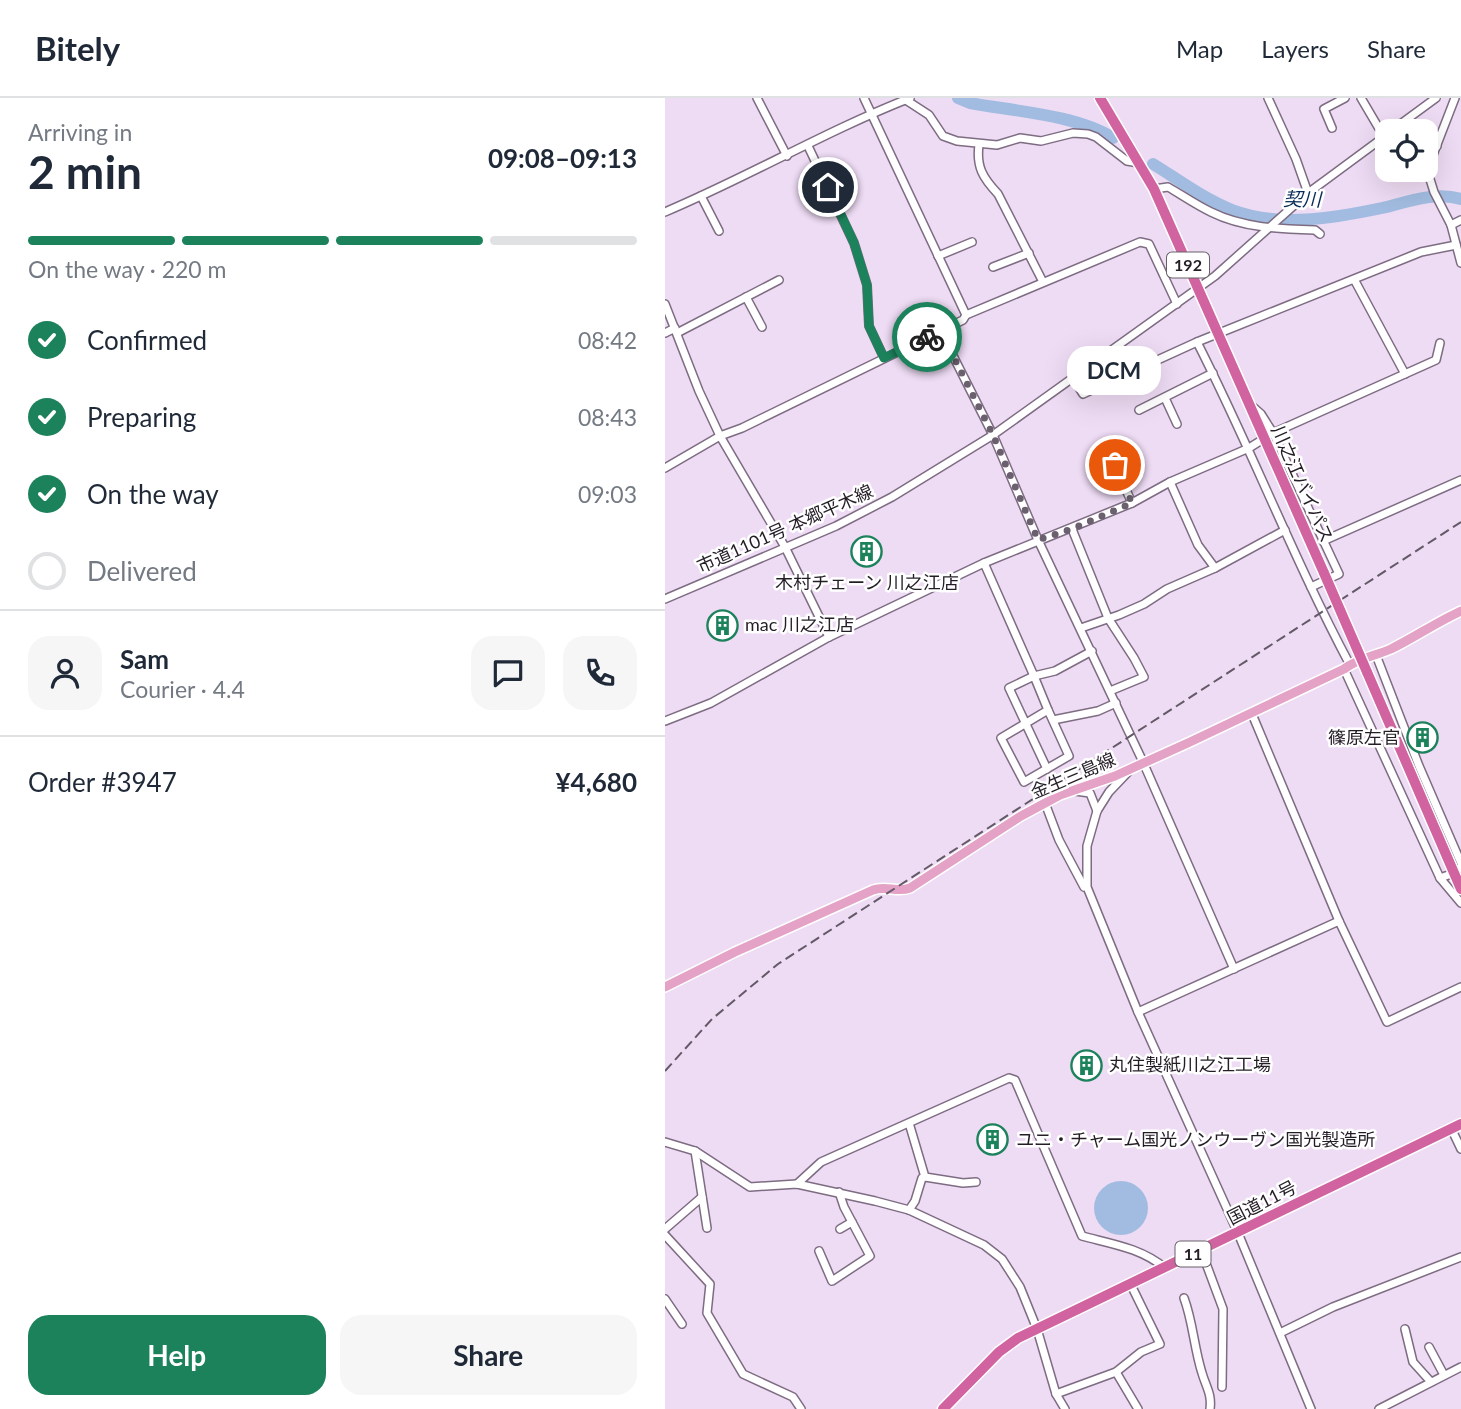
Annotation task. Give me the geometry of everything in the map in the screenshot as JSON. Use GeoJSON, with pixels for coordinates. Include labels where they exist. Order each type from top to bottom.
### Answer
{"type":"FeatureCollection","features":[{"type":"Feature","properties":{"kind":"highway","name":"川之江バイパス"},"geometry":{"type":"LineString","coordinates":[[1100,98],[1154,189],[1251,406],[1269,435],[1367,672],[1459,868],[1461,889]]}},
{"type":"Feature","properties":{"kind":"highway","name":"国道11号"},"geometry":{"type":"LineString","coordinates":[[943,1409],[999,1352],[1018,1338],[1456,1126]]}},
{"type":"Feature","properties":{"kind":"main road","name":"金生三島線"},"geometry":{"type":"LineString","coordinates":[[665,986],[873,890],[881,887],[899,890],[910,888],[1045,803],[1093,785],[1252,714],[1461,611]]}},
{"type":"Feature","properties":{"kind":"street"},"geometry":{"type":"LineString","coordinates":[[757,98],[787,156]]}},
{"type":"Feature","properties":{"kind":"street"},"geometry":{"type":"LineString","coordinates":[[864,98],[966,315]]}},
{"type":"Feature","properties":{"kind":"street"},"geometry":{"type":"LineString","coordinates":[[1268,98],[1296,159],[1308,193]]}},
{"type":"Feature","properties":{"kind":"street"},"geometry":{"type":"LineString","coordinates":[[1332,128],[1324,108],[1345,98]]}},
{"type":"Feature","properties":{"kind":"street"},"geometry":{"type":"LineString","coordinates":[[1361,98],[1377,119]]}},
{"type":"Feature","properties":{"kind":"street","name":"市道1101号 本郷平木線"},"geometry":{"type":"LineString","coordinates":[[1408,119],[1436,98]]}},
{"type":"Feature","properties":{"kind":"street"},"geometry":{"type":"LineString","coordinates":[[1438,143],[1455,98]]}},
{"type":"Feature","properties":{"kind":"street"},"geometry":{"type":"LineString","coordinates":[[665,212],[908,99],[929,115],[943,136],[979,145],[997,145],[1020,138],[1041,141],[1073,133],[1088,134],[1097,137],[1127,161],[1140,163]]}},
{"type":"Feature","properties":{"kind":"street","name":"市道1101号 本郷平木線"},"geometry":{"type":"LineString","coordinates":[[665,599],[837,526],[892,498],[993,435],[1199,288],[1308,193],[1375,144]]}},
{"type":"Feature","properties":{"kind":"street"},"geometry":{"type":"LineString","coordinates":[[979,145],[976,161],[988,184],[998,194],[1043,282]]}},
{"type":"Feature","properties":{"kind":"street"},"geometry":{"type":"LineString","coordinates":[[808,146],[854,243],[867,285],[869,326],[884,358]]}},
{"type":"Feature","properties":{"kind":"street"},"geometry":{"type":"LineString","coordinates":[[1431,182],[1451,225],[1461,263]]}},
{"type":"Feature","properties":{"kind":"street"},"geometry":{"type":"LineString","coordinates":[[1154,189],[1168,187],[1228,219],[1268,228],[1315,230],[1320,234]]}},
{"type":"Feature","properties":{"kind":"street"},"geometry":{"type":"LineString","coordinates":[[701,196],[719,231]]}},
{"type":"Feature","properties":{"kind":"street"},"geometry":{"type":"LineString","coordinates":[[1451,225],[1461,220]]}},
{"type":"Feature","properties":{"kind":"street"},"geometry":{"type":"LineString","coordinates":[[938,256],[972,242]]}},
{"type":"Feature","properties":{"kind":"street"},"geometry":{"type":"LineString","coordinates":[[665,468],[720,436],[742,428],[963,320],[966,315],[1139,242],[1149,244],[1177,304]]}},
{"type":"Feature","properties":{"kind":"street"},"geometry":{"type":"LineString","coordinates":[[1073,378],[1083,394],[1197,342],[1355,281],[1421,252],[1456,245]]}},
{"type":"Feature","properties":{"kind":"street"},"geometry":{"type":"LineString","coordinates":[[993,267],[1029,253]]}},
{"type":"Feature","properties":{"kind":"street"},"geometry":{"type":"LineString","coordinates":[[665,333],[779,280]]}},
{"type":"Feature","properties":{"kind":"street"},"geometry":{"type":"LineString","coordinates":[[1355,281],[1405,374]]}},
{"type":"Feature","properties":{"kind":"street"},"geometry":{"type":"LineString","coordinates":[[746,297],[762,327]]}},
{"type":"Feature","properties":{"kind":"street"},"geometry":{"type":"LineString","coordinates":[[665,304],[720,436],[785,547],[829,637]]}},
{"type":"Feature","properties":{"kind":"street"},"geometry":{"type":"LineString","coordinates":[[940,330],[993,435],[1038,540],[1116,703],[1234,969]]}},
{"type":"Feature","properties":{"kind":"street"},"geometry":{"type":"LineString","coordinates":[[1197,342],[1249,448],[1440,878],[1461,903]]}},
{"type":"Feature","properties":{"kind":"street"},"geometry":{"type":"LineString","coordinates":[[665,721],[711,703],[829,637],[984,563],[1132,503],[1170,482],[1249,448],[1269,435],[1436,360],[1440,343]]}},
{"type":"Feature","properties":{"kind":"street"},"geometry":{"type":"LineString","coordinates":[[1139,410],[1213,373]]}},
{"type":"Feature","properties":{"kind":"street"},"geometry":{"type":"LineString","coordinates":[[1164,398],[1177,424]]}},
{"type":"Feature","properties":{"kind":"street"},"geometry":{"type":"LineString","coordinates":[[1269,435],[1339,574],[1311,587]]}},
{"type":"Feature","properties":{"kind":"street"},"geometry":{"type":"LineString","coordinates":[[1106,446],[1132,503]]}},
{"type":"Feature","properties":{"kind":"street"},"geometry":{"type":"LineString","coordinates":[[1323,541],[1461,480]]}},
{"type":"Feature","properties":{"kind":"street"},"geometry":{"type":"LineString","coordinates":[[1170,482],[1198,545],[1215,568]]}},
{"type":"Feature","properties":{"kind":"street"},"geometry":{"type":"LineString","coordinates":[[1072,529],[1108,618],[1143,677],[1110,691]]}},
{"type":"Feature","properties":{"kind":"street"},"geometry":{"type":"LineString","coordinates":[[1081,628],[1144,604],[1167,589],[1215,568],[1285,530]]}},
{"type":"Feature","properties":{"kind":"street"},"geometry":{"type":"LineString","coordinates":[[984,563],[1069,756],[1024,782],[1001,738],[1048,710]]}},
{"type":"Feature","properties":{"kind":"street"},"geometry":{"type":"LineString","coordinates":[[1047,769],[1009,688],[1034,676],[1055,671],[1092,651]]}},
{"type":"Feature","properties":{"kind":"street"},"geometry":{"type":"LineString","coordinates":[[1376,655],[1459,868],[1440,878]]}},
{"type":"Feature","properties":{"kind":"street"},"geometry":{"type":"LineString","coordinates":[[1053,720],[1098,711],[1116,703]]}},
{"type":"Feature","properties":{"kind":"street"},"geometry":{"type":"LineString","coordinates":[[1252,714],[1339,921],[1387,1022],[1461,988]]}},
{"type":"Feature","properties":{"kind":"street"},"geometry":{"type":"LineString","coordinates":[[1091,900],[1087,887],[1086,861],[1089,833],[1097,811],[1122,776],[1141,763]]}},
{"type":"Feature","properties":{"kind":"street"},"geometry":{"type":"LineString","coordinates":[[1093,785],[1100,788],[1104,799]]}},
{"type":"Feature","properties":{"kind":"street"},"geometry":{"type":"LineString","coordinates":[[1072,791],[1090,793],[1097,811]]}},
{"type":"Feature","properties":{"kind":"street"},"geometry":{"type":"LineString","coordinates":[[1045,803],[1059,840],[1091,900],[1138,1012],[1238,1233],[1311,1409]]}},
{"type":"Feature","properties":{"kind":"street"},"geometry":{"type":"LineString","coordinates":[[1138,1012],[1339,921]]}},
{"type":"Feature","properties":{"kind":"street"},"geometry":{"type":"LineString","coordinates":[[797,1184],[821,1162],[1009,1077],[1015,1080],[1082,1236],[1138,1250],[1151,1256],[1165,1268]]}},
{"type":"Feature","properties":{"kind":"street"},"geometry":{"type":"LineString","coordinates":[[909,1123],[925,1177]]}},
{"type":"Feature","properties":{"kind":"street"},"geometry":{"type":"LineString","coordinates":[[1456,1126],[1461,1149]]}},
{"type":"Feature","properties":{"kind":"street"},"geometry":{"type":"LineString","coordinates":[[665,1142],[695,1151],[750,1187],[797,1184],[839,1192],[909,1210],[984,1245],[997,1254],[1020,1287],[1037,1329],[1056,1394],[1065,1409]]}},
{"type":"Feature","properties":{"kind":"street"},"geometry":{"type":"LineString","coordinates":[[695,1151],[707,1228]]}},
{"type":"Feature","properties":{"kind":"street"},"geometry":{"type":"LineString","coordinates":[[925,1177],[963,1183],[976,1182]]}},
{"type":"Feature","properties":{"kind":"street"},"geometry":{"type":"LineString","coordinates":[[909,1210],[915,1201],[922,1178],[925,1177]]}},
{"type":"Feature","properties":{"kind":"street"},"geometry":{"type":"LineString","coordinates":[[819,1251],[832,1281],[870,1256],[839,1192]]}},
{"type":"Feature","properties":{"kind":"street"},"geometry":{"type":"LineString","coordinates":[[665,1229],[702,1196]]}},
{"type":"Feature","properties":{"kind":"street"},"geometry":{"type":"LineString","coordinates":[[841,1229],[852,1222]]}},
{"type":"Feature","properties":{"kind":"street"},"geometry":{"type":"LineString","coordinates":[[665,1235],[710,1284],[707,1312],[743,1374],[793,1396],[801,1409]]}},
{"type":"Feature","properties":{"kind":"street"},"geometry":{"type":"LineString","coordinates":[[1201,1251],[1223,1309],[1222,1387]]}},
{"type":"Feature","properties":{"kind":"street"},"geometry":{"type":"LineString","coordinates":[[1280,1333],[1333,1307],[1461,1256]]}},
{"type":"Feature","properties":{"kind":"street"},"geometry":{"type":"LineString","coordinates":[[1056,1394],[1116,1371],[1141,1352],[1160,1344],[1131,1285]]}},
{"type":"Feature","properties":{"kind":"street"},"geometry":{"type":"LineString","coordinates":[[1184,1298],[1202,1373],[1212,1396],[1210,1409]]}},
{"type":"Feature","properties":{"kind":"street"},"geometry":{"type":"LineString","coordinates":[[665,1299],[682,1324]]}},
{"type":"Feature","properties":{"kind":"street"},"geometry":{"type":"LineString","coordinates":[[1405,1329],[1413,1362],[1431,1382]]}},
{"type":"Feature","properties":{"kind":"street"},"geometry":{"type":"LineString","coordinates":[[1429,1348],[1444,1375]]}},
{"type":"Feature","properties":{"kind":"street"},"geometry":{"type":"LineString","coordinates":[[1379,1409],[1461,1367]]}},
{"type":"Feature","properties":{"kind":"street"},"geometry":{"type":"LineString","coordinates":[[1116,1371],[1138,1409]]}},
{"type":"Feature","properties":{"kind":"water"},"geometry":{"type":"Polygon","coordinates":[[[1121,1181],[1140,1189],[1148,1208],[1140,1227],[1121,1235],[1102,1227],[1094,1208],[1102,1189],[1121,1181]]]}},
{"type":"Feature","properties":{"kind":"waterway","name":"契川"},"geometry":{"type":"LineString","coordinates":[[958,98],[970,103],[1063,119],[1098,130],[1113,138]]}},
{"type":"Feature","properties":{"kind":"waterway","name":"契川"},"geometry":{"type":"LineString","coordinates":[[1153,164],[1222,206],[1269,219],[1326,218],[1432,197],[1461,199]]}},
{"type":"Feature","properties":{"kind":"railway"},"geometry":{"type":"LineString","coordinates":[[665,1071],[712,1019],[778,964],[1461,522]]}},
{"type":"Feature","properties":{"kind":"way so far"},"geometry":{"type":"LineString","coordinates":[[927,337],[940,330],[993,435],[1038,540],[1072,529],[1132,503],[1115,465]]}},
{"type":"Feature","properties":{"kind":"place","name":"DCM"},"geometry":{"type":"Point","coordinates":[1115,465]}},
{"type":"Feature","properties":{"kind":"place","name":"木村チェーン 川之江店"},"geometry":{"type":"Point","coordinates":[867,552]}},
{"type":"Feature","properties":{"kind":"place","name":"mac 川之江店"},"geometry":{"type":"Point","coordinates":[722,625]}},
{"type":"Feature","properties":{"kind":"place","name":"篠原左官"},"geometry":{"type":"Point","coordinates":[1423,738]}},
{"type":"Feature","properties":{"kind":"place","name":"丸住製紙川之江工場"},"geometry":{"type":"Point","coordinates":[1086,1065]}},
{"type":"Feature","properties":{"kind":"place","name":"ユニ・チャーム国光ノンウーヴン国光製造所"},"geometry":{"type":"Point","coordinates":[993,1140]}},
{"type":"Feature","properties":{"kind":"route"},"geometry":{"type":"LineString","coordinates":[[828,187],[854,243],[867,285],[869,326],[884,358],[927,337]]}}]}
